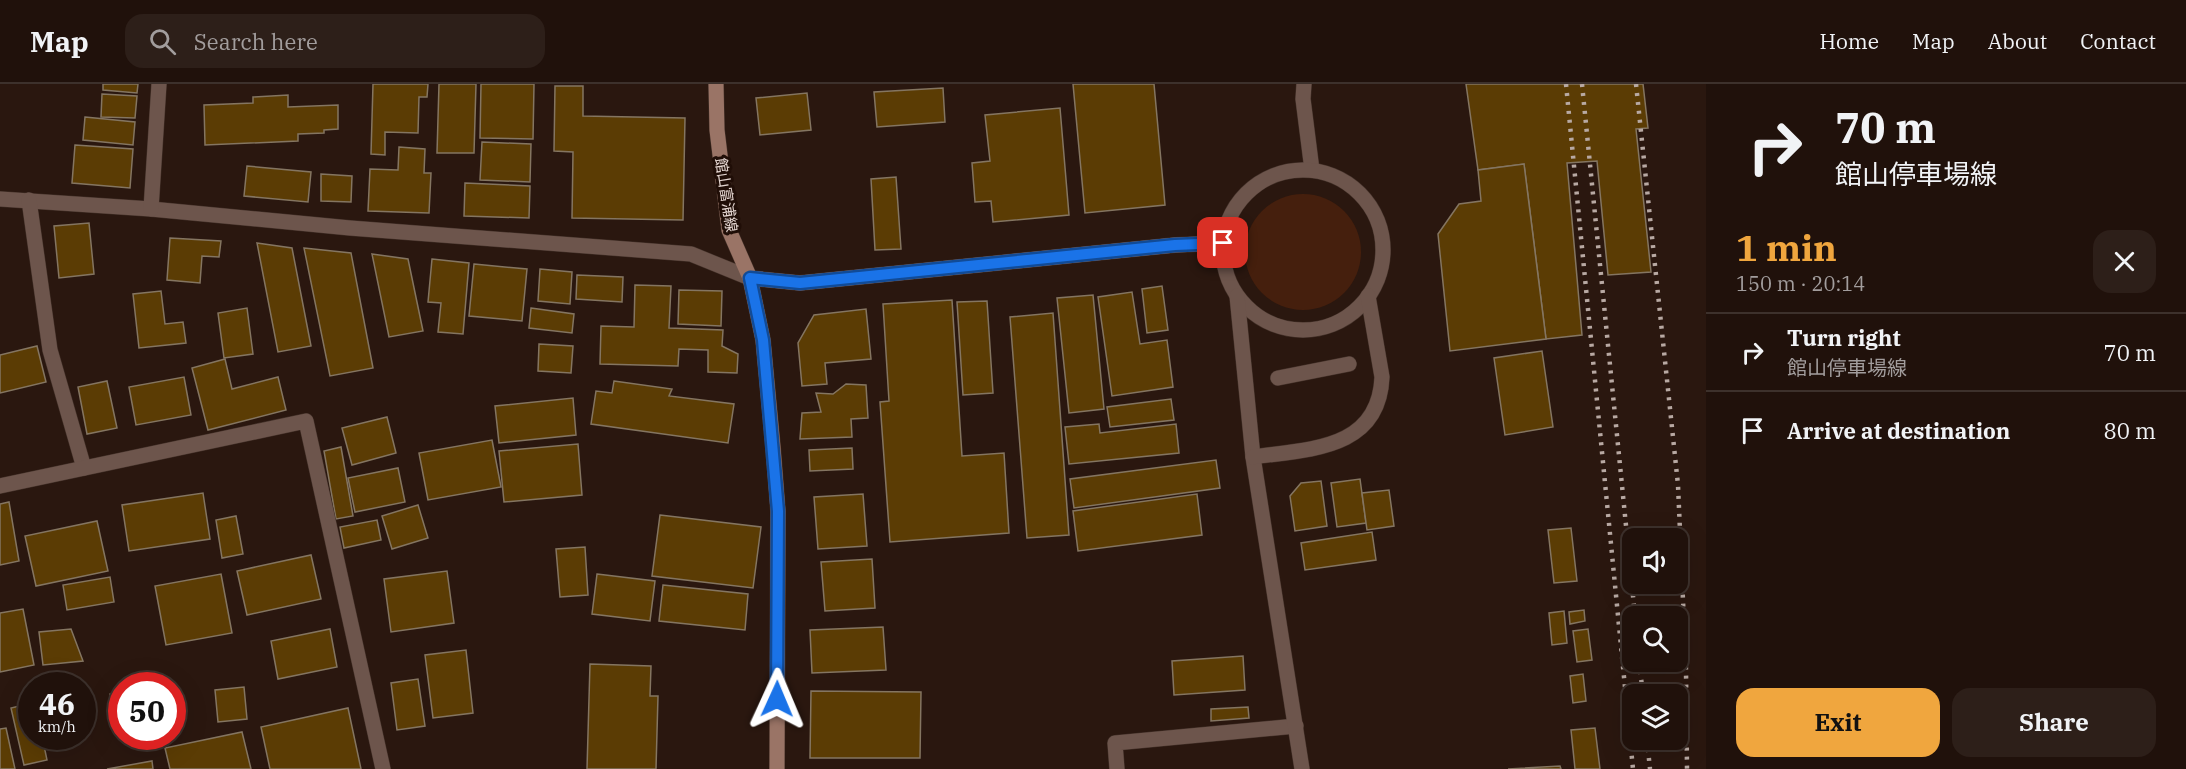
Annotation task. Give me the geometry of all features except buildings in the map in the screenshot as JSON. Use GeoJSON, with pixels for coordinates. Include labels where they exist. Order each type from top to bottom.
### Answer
{"type":"FeatureCollection","features":[{"type":"Feature","properties":{"kind":"main road","name":"館山富浦線"},"geometry":{"type":"LineString","coordinates":[[716,84],[717,130],[729,230],[750,278],[763,340],[778,511],[777,769]]}},
{"type":"Feature","properties":{"kind":"main road"},"geometry":{"type":"LineString","coordinates":[[750,278],[800,283],[1175,245],[1223,243]]}},
{"type":"Feature","properties":{"kind":"street"},"geometry":{"type":"LineString","coordinates":[[151,209],[159,84]]}},
{"type":"Feature","properties":{"kind":"street"},"geometry":{"type":"LineString","coordinates":[[1304,84],[1312,170]]}},
{"type":"Feature","properties":{"kind":"street"},"geometry":{"type":"LineString","coordinates":[[1312,170],[1337,177],[1358,191],[1374,211],[1384,248],[1380,273],[1368,296],[1349,315],[1336,322],[1310,329],[1296,329],[1269,322],[1257,316],[1237,296],[1225,271],[1223,243],[1229,218],[1252,188],[1274,175],[1312,170]]}},
{"type":"Feature","properties":{"kind":"street"},"geometry":{"type":"LineString","coordinates":[[0,198],[691,254],[750,278]]}},
{"type":"Feature","properties":{"kind":"street"},"geometry":{"type":"LineString","coordinates":[[29,200],[50,350],[84,468]]}},
{"type":"Feature","properties":{"kind":"street"},"geometry":{"type":"LineString","coordinates":[[1237,296],[1253,457],[1302,769]]}},
{"type":"Feature","properties":{"kind":"street"},"geometry":{"type":"LineString","coordinates":[[1253,457],[1335,442],[1360,431],[1366,423],[1377,404],[1382,377],[1368,296]]}},
{"type":"Feature","properties":{"kind":"street"},"geometry":{"type":"LineString","coordinates":[[1278,378],[1349,364]]}},
{"type":"Feature","properties":{"kind":"street"},"geometry":{"type":"LineString","coordinates":[[0,486],[306,421],[383,769]]}},
{"type":"Feature","properties":{"kind":"street"},"geometry":{"type":"LineString","coordinates":[[1117,769],[1115,743],[1296,726]]}},
{"type":"Feature","properties":{"kind":"shaded area"},"geometry":{"type":"Polygon","coordinates":[[[1303,194],[1325,199],[1344,211],[1356,230],[1361,252],[1356,274],[1344,293],[1325,305],[1303,310],[1281,305],[1262,293],[1250,274],[1245,252],[1250,230],[1262,211],[1281,199],[1303,194]]]}},
{"type":"Feature","properties":{"kind":"railway"},"geometry":{"type":"LineString","coordinates":[[1566,84],[1633,769]]}},
{"type":"Feature","properties":{"kind":"railway"},"geometry":{"type":"LineString","coordinates":[[1582,84],[1634,606]]}},
{"type":"Feature","properties":{"kind":"railway"},"geometry":{"type":"LineString","coordinates":[[1636,84],[1678,485],[1686,670],[1687,769]]}},
{"type":"Feature","properties":{"kind":"railway"},"geometry":{"type":"LineString","coordinates":[[1640,672],[1642,684]]}},
{"type":"Feature","properties":{"kind":"railway"},"geometry":{"type":"LineString","coordinates":[[1648,750],[1650,769]]}},
{"type":"Feature","properties":{"kind":"route"},"geometry":{"type":"LineString","coordinates":[[777,699],[778,511],[763,340],[750,278],[800,283],[1175,245],[1223,243]]}}]}
